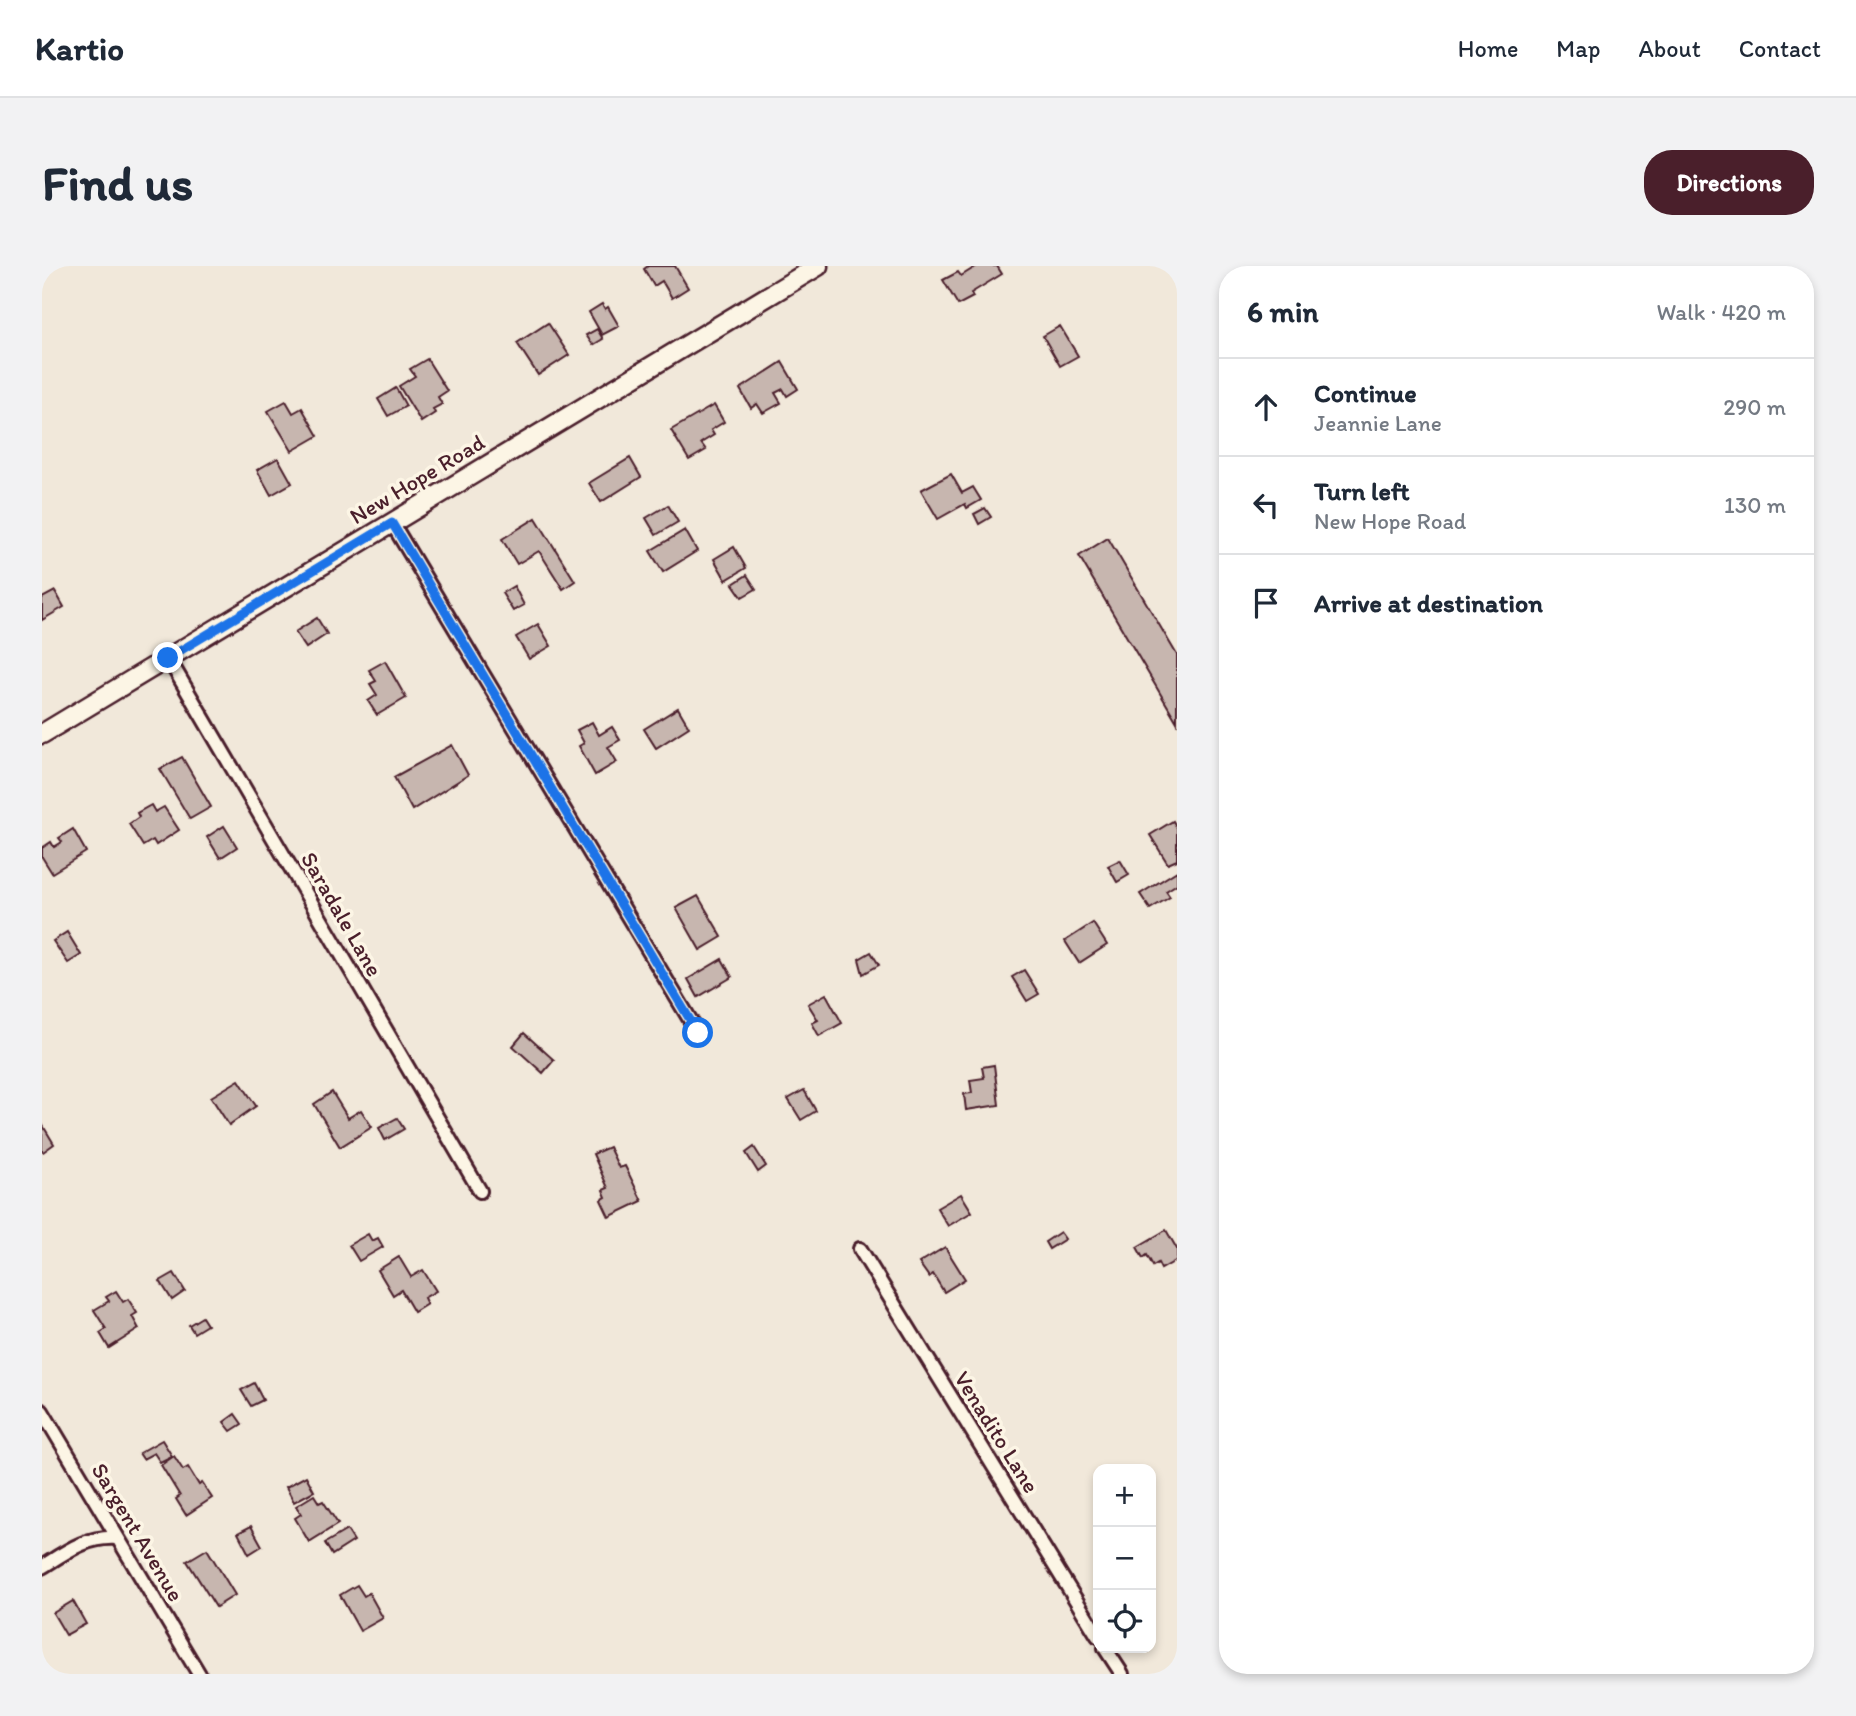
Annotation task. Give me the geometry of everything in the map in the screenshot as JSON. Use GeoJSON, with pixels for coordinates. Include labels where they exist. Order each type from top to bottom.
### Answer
{"type":"FeatureCollection","features":[{"type":"Feature","properties":{"kind":"main road","name":"New Hope Road"},"geometry":{"type":"LineString","coordinates":[[42,734],[818,266]]}},
{"type":"Feature","properties":{"kind":"street"},"geometry":{"type":"LineString","coordinates":[[392,523],[698,1033]]}},
{"type":"Feature","properties":{"kind":"street","name":"Saradale Lane"},"geometry":{"type":"LineString","coordinates":[[168,658],[480,1191]]}},
{"type":"Feature","properties":{"kind":"street","name":"Venadito Lane"},"geometry":{"type":"LineString","coordinates":[[860,1249],[1093,1628]]}},
{"type":"Feature","properties":{"kind":"street","name":"Sargent Avenue"},"geometry":{"type":"LineString","coordinates":[[42,1411],[199,1674]]}},
{"type":"Feature","properties":{"kind":"street"},"geometry":{"type":"LineString","coordinates":[[42,1567],[82,1542],[98,1536],[117,1538]]}},
{"type":"Feature","properties":{"kind":"street"},"geometry":{"type":"LineString","coordinates":[[1108,1653],[1122,1674]]}},
{"type":"Feature","properties":{"kind":"building"},"geometry":{"type":"Polygon","coordinates":[[[648,266],[675,266],[688,288],[672,298],[662,281],[654,286],[644,269],[648,266]]]}},
{"type":"Feature","properties":{"kind":"building"},"geometry":{"type":"Polygon","coordinates":[[[977,266],[997,266],[1002,274],[971,293],[973,297],[958,305],[943,280],[958,272],[961,276],[977,266]]]}},
{"type":"Feature","properties":{"kind":"building"},"geometry":{"type":"Polygon","coordinates":[[[602,304],[605,309],[608,307],[619,326],[602,335],[589,312],[602,304]]]}},
{"type":"Feature","properties":{"kind":"building"},"geometry":{"type":"Polygon","coordinates":[[[548,323],[569,355],[538,375],[517,343],[548,323]]]}},
{"type":"Feature","properties":{"kind":"building"},"geometry":{"type":"Polygon","coordinates":[[[1060,326],[1078,356],[1060,366],[1043,336],[1060,326]]]}},
{"type":"Feature","properties":{"kind":"building"},"geometry":{"type":"Polygon","coordinates":[[[597,329],[603,339],[593,345],[586,335],[597,329]]]}},
{"type":"Feature","properties":{"kind":"building"},"geometry":{"type":"Polygon","coordinates":[[[427,359],[447,391],[438,397],[442,404],[433,409],[435,413],[421,422],[399,386],[415,376],[410,369],[427,359]]]}},
{"type":"Feature","properties":{"kind":"building"},"geometry":{"type":"Polygon","coordinates":[[[782,362],[798,389],[787,396],[783,389],[775,393],[781,403],[763,413],[757,404],[751,408],[740,389],[782,362]]]}},
{"type":"Feature","properties":{"kind":"building"},"geometry":{"type":"Polygon","coordinates":[[[396,388],[406,406],[388,416],[378,399],[396,388]]]}},
{"type":"Feature","properties":{"kind":"building"},"geometry":{"type":"Polygon","coordinates":[[[286,401],[293,413],[302,408],[318,436],[292,451],[268,411],[286,401]]]}},
{"type":"Feature","properties":{"kind":"building"},"geometry":{"type":"Polygon","coordinates":[[[714,405],[724,422],[711,430],[714,435],[701,443],[706,450],[689,460],[671,430],[714,405]]]}},
{"type":"Feature","properties":{"kind":"building"},"geometry":{"type":"Polygon","coordinates":[[[278,458],[292,483],[271,495],[257,470],[278,458]]]}},
{"type":"Feature","properties":{"kind":"building"},"geometry":{"type":"Polygon","coordinates":[[[630,458],[641,477],[601,502],[589,483],[630,458]]]}},
{"type":"Feature","properties":{"kind":"building"},"geometry":{"type":"Polygon","coordinates":[[[951,474],[962,493],[973,487],[981,500],[967,508],[965,504],[938,519],[921,490],[951,474]]]}},
{"type":"Feature","properties":{"kind":"building"},"geometry":{"type":"Polygon","coordinates":[[[668,505],[678,522],[656,535],[646,518],[668,505]]]}},
{"type":"Feature","properties":{"kind":"building"},"geometry":{"type":"Polygon","coordinates":[[[985,508],[991,517],[979,524],[974,514],[985,508]]]}},
{"type":"Feature","properties":{"kind":"building"},"geometry":{"type":"Polygon","coordinates":[[[536,518],[575,581],[563,589],[539,551],[517,564],[502,539],[536,518]]]}},
{"type":"Feature","properties":{"kind":"building"},"geometry":{"type":"Polygon","coordinates":[[[685,530],[697,551],[663,572],[650,551],[685,530]]]}},
{"type":"Feature","properties":{"kind":"building"},"geometry":{"type":"Polygon","coordinates":[[[1108,538],[1177,655],[1177,722],[1079,556],[1108,538]]]}},
{"type":"Feature","properties":{"kind":"building"},"geometry":{"type":"Polygon","coordinates":[[[734,547],[746,568],[726,580],[714,559],[734,547]]]}},
{"type":"Feature","properties":{"kind":"building"},"geometry":{"type":"Polygon","coordinates":[[[747,575],[756,589],[742,597],[733,584],[747,575]]]}},
{"type":"Feature","properties":{"kind":"building"},"geometry":{"type":"Polygon","coordinates":[[[514,586],[524,605],[513,611],[502,593],[514,586]]]}},
{"type":"Feature","properties":{"kind":"building"},"geometry":{"type":"Polygon","coordinates":[[[55,591],[64,607],[42,620],[42,598],[55,591]]]}},
{"type":"Feature","properties":{"kind":"building"},"geometry":{"type":"Polygon","coordinates":[[[317,618],[327,634],[306,648],[295,632],[317,618]]]}},
{"type":"Feature","properties":{"kind":"building"},"geometry":{"type":"Polygon","coordinates":[[[538,624],[551,646],[529,659],[516,637],[538,624]]]}},
{"type":"Feature","properties":{"kind":"building"},"geometry":{"type":"Polygon","coordinates":[[[385,661],[406,698],[377,715],[368,701],[377,695],[370,684],[376,681],[369,670],[385,661]]]}},
{"type":"Feature","properties":{"kind":"building"},"geometry":{"type":"Polygon","coordinates":[[[678,708],[689,727],[656,748],[644,729],[678,708]]]}},
{"type":"Feature","properties":{"kind":"building"},"geometry":{"type":"Polygon","coordinates":[[[592,722],[599,735],[612,727],[620,740],[608,747],[617,762],[595,775],[579,746],[584,743],[577,730],[592,722]]]}},
{"type":"Feature","properties":{"kind":"building"},"geometry":{"type":"Polygon","coordinates":[[[452,745],[468,775],[412,810],[394,777],[452,745]]]}},
{"type":"Feature","properties":{"kind":"building"},"geometry":{"type":"Polygon","coordinates":[[[182,757],[211,807],[190,819],[160,769],[182,757]]]}},
{"type":"Feature","properties":{"kind":"building"},"geometry":{"type":"Polygon","coordinates":[[[151,805],[155,812],[164,807],[179,830],[156,845],[153,840],[143,846],[129,824],[139,817],[137,813],[151,805]]]}},
{"type":"Feature","properties":{"kind":"building"},"geometry":{"type":"Polygon","coordinates":[[[1173,821],[1177,828],[1177,860],[1168,864],[1150,835],[1173,821]]]}},
{"type":"Feature","properties":{"kind":"building"},"geometry":{"type":"Polygon","coordinates":[[[224,826],[237,847],[220,858],[207,837],[224,826]]]}},
{"type":"Feature","properties":{"kind":"building"},"geometry":{"type":"Polygon","coordinates":[[[73,829],[86,852],[52,873],[42,857],[42,848],[51,842],[54,847],[62,842],[59,838],[73,829]]]}},
{"type":"Feature","properties":{"kind":"building"},"geometry":{"type":"Polygon","coordinates":[[[1120,860],[1129,875],[1117,882],[1108,866],[1120,860]]]}},
{"type":"Feature","properties":{"kind":"building"},"geometry":{"type":"Polygon","coordinates":[[[1177,871],[1177,884],[1166,891],[1170,897],[1150,909],[1140,894],[1177,871]]]}},
{"type":"Feature","properties":{"kind":"building"},"geometry":{"type":"Polygon","coordinates":[[[698,896],[722,937],[700,950],[676,908],[698,896]]]}},
{"type":"Feature","properties":{"kind":"building"},"geometry":{"type":"Polygon","coordinates":[[[1093,923],[1107,945],[1079,963],[1065,941],[1093,923]]]}},
{"type":"Feature","properties":{"kind":"building"},"geometry":{"type":"Polygon","coordinates":[[[67,932],[81,955],[68,963],[53,941],[67,932]]]}},
{"type":"Feature","properties":{"kind":"building"},"geometry":{"type":"Polygon","coordinates":[[[871,952],[879,965],[863,974],[859,959],[871,952]]]}},
{"type":"Feature","properties":{"kind":"building"},"geometry":{"type":"Polygon","coordinates":[[[722,959],[732,977],[698,997],[688,979],[722,959]]]}},
{"type":"Feature","properties":{"kind":"building"},"geometry":{"type":"Polygon","coordinates":[[[1024,970],[1039,994],[1027,1001],[1012,977],[1024,970]]]}},
{"type":"Feature","properties":{"kind":"building"},"geometry":{"type":"Polygon","coordinates":[[[826,994],[842,1023],[819,1036],[812,1023],[818,1020],[808,1004],[826,994]]]}},
{"type":"Feature","properties":{"kind":"building"},"geometry":{"type":"Polygon","coordinates":[[[524,1033],[554,1060],[543,1073],[513,1046],[524,1033]]]}},
{"type":"Feature","properties":{"kind":"building"},"geometry":{"type":"Polygon","coordinates":[[[994,1065],[999,1105],[966,1110],[964,1094],[972,1093],[970,1080],[984,1078],[982,1067],[994,1065]]]}},
{"type":"Feature","properties":{"kind":"building"},"geometry":{"type":"Polygon","coordinates":[[[239,1080],[256,1106],[229,1125],[211,1097],[239,1080]]]}},
{"type":"Feature","properties":{"kind":"building"},"geometry":{"type":"Polygon","coordinates":[[[804,1090],[816,1111],[801,1120],[788,1099],[804,1090]]]}},
{"type":"Feature","properties":{"kind":"building"},"geometry":{"type":"Polygon","coordinates":[[[332,1092],[348,1118],[361,1110],[372,1127],[340,1147],[314,1104],[332,1092]]]}},
{"type":"Feature","properties":{"kind":"building"},"geometry":{"type":"Polygon","coordinates":[[[397,1118],[404,1129],[385,1140],[379,1128],[397,1118]]]}},
{"type":"Feature","properties":{"kind":"building"},"geometry":{"type":"Polygon","coordinates":[[[42,1124],[54,1144],[43,1152],[42,1151],[42,1124]]]}},
{"type":"Feature","properties":{"kind":"building"},"geometry":{"type":"Polygon","coordinates":[[[609,1147],[619,1168],[625,1166],[642,1201],[609,1217],[601,1200],[606,1197],[603,1190],[608,1188],[593,1154],[609,1147]]]}},
{"type":"Feature","properties":{"kind":"building"},"geometry":{"type":"Polygon","coordinates":[[[754,1147],[766,1166],[758,1172],[746,1153],[754,1147]]]}},
{"type":"Feature","properties":{"kind":"building"},"geometry":{"type":"Polygon","coordinates":[[[961,1194],[972,1212],[948,1226],[937,1208],[961,1194]]]}},
{"type":"Feature","properties":{"kind":"building"},"geometry":{"type":"Polygon","coordinates":[[[1166,1230],[1177,1249],[1177,1260],[1161,1269],[1158,1263],[1153,1266],[1147,1255],[1143,1258],[1137,1247],[1166,1230]]]}},
{"type":"Feature","properties":{"kind":"building"},"geometry":{"type":"Polygon","coordinates":[[[1060,1232],[1065,1239],[1049,1249],[1045,1242],[1060,1232]]]}},
{"type":"Feature","properties":{"kind":"building"},"geometry":{"type":"Polygon","coordinates":[[[368,1234],[372,1241],[378,1238],[383,1247],[359,1261],[349,1245],[368,1234]]]}},
{"type":"Feature","properties":{"kind":"building"},"geometry":{"type":"Polygon","coordinates":[[[945,1247],[965,1279],[944,1292],[933,1274],[929,1277],[919,1263],[945,1247]]]}},
{"type":"Feature","properties":{"kind":"building"},"geometry":{"type":"Polygon","coordinates":[[[399,1257],[411,1277],[423,1270],[436,1291],[424,1298],[427,1304],[414,1312],[401,1290],[393,1295],[378,1270],[399,1257]]]}},
{"type":"Feature","properties":{"kind":"building"},"geometry":{"type":"Polygon","coordinates":[[[174,1273],[185,1291],[172,1300],[160,1281],[174,1273]]]}},
{"type":"Feature","properties":{"kind":"building"},"geometry":{"type":"Polygon","coordinates":[[[116,1291],[123,1302],[128,1299],[137,1313],[132,1316],[139,1329],[109,1348],[100,1333],[106,1329],[94,1310],[109,1301],[106,1297],[116,1291]]]}},
{"type":"Feature","properties":{"kind":"building"},"geometry":{"type":"Polygon","coordinates":[[[202,1317],[207,1325],[194,1333],[189,1325],[202,1317]]]}},
{"type":"Feature","properties":{"kind":"building"},"geometry":{"type":"Polygon","coordinates":[[[254,1383],[263,1400],[251,1406],[241,1390],[254,1383]]]}},
{"type":"Feature","properties":{"kind":"building"},"geometry":{"type":"Polygon","coordinates":[[[235,1414],[242,1424],[231,1431],[224,1422],[235,1414]]]}},
{"type":"Feature","properties":{"kind":"building"},"geometry":{"type":"Polygon","coordinates":[[[162,1440],[172,1456],[160,1462],[154,1453],[143,1459],[139,1453],[162,1440]]]}},
{"type":"Feature","properties":{"kind":"building"},"geometry":{"type":"Polygon","coordinates":[[[174,1456],[183,1470],[188,1467],[199,1485],[202,1483],[212,1498],[186,1515],[176,1499],[180,1496],[161,1465],[174,1456]]]}},
{"type":"Feature","properties":{"kind":"building"},"geometry":{"type":"Polygon","coordinates":[[[306,1476],[314,1491],[294,1502],[286,1487],[306,1476]]]}},
{"type":"Feature","properties":{"kind":"building"},"geometry":{"type":"Polygon","coordinates":[[[314,1495],[319,1503],[323,1501],[338,1524],[309,1542],[295,1518],[301,1514],[296,1506],[314,1495]]]}},
{"type":"Feature","properties":{"kind":"building"},"geometry":{"type":"Polygon","coordinates":[[[251,1526],[262,1546],[249,1554],[238,1533],[251,1526]]]}},
{"type":"Feature","properties":{"kind":"building"},"geometry":{"type":"Polygon","coordinates":[[[347,1530],[354,1541],[332,1555],[325,1543],[347,1530]]]}},
{"type":"Feature","properties":{"kind":"building"},"geometry":{"type":"Polygon","coordinates":[[[207,1549],[235,1595],[216,1607],[187,1561],[207,1549]]]}},
{"type":"Feature","properties":{"kind":"building"},"geometry":{"type":"Polygon","coordinates":[[[357,1585],[364,1596],[369,1593],[383,1618],[360,1631],[340,1595],[357,1585]]]}},
{"type":"Feature","properties":{"kind":"building"},"geometry":{"type":"Polygon","coordinates":[[[73,1601],[86,1624],[66,1635],[53,1613],[73,1601]]]}},
{"type":"Feature","properties":{"kind":"route"},"geometry":{"type":"LineString","coordinates":[[168,658],[392,523],[698,1033]]}}]}
